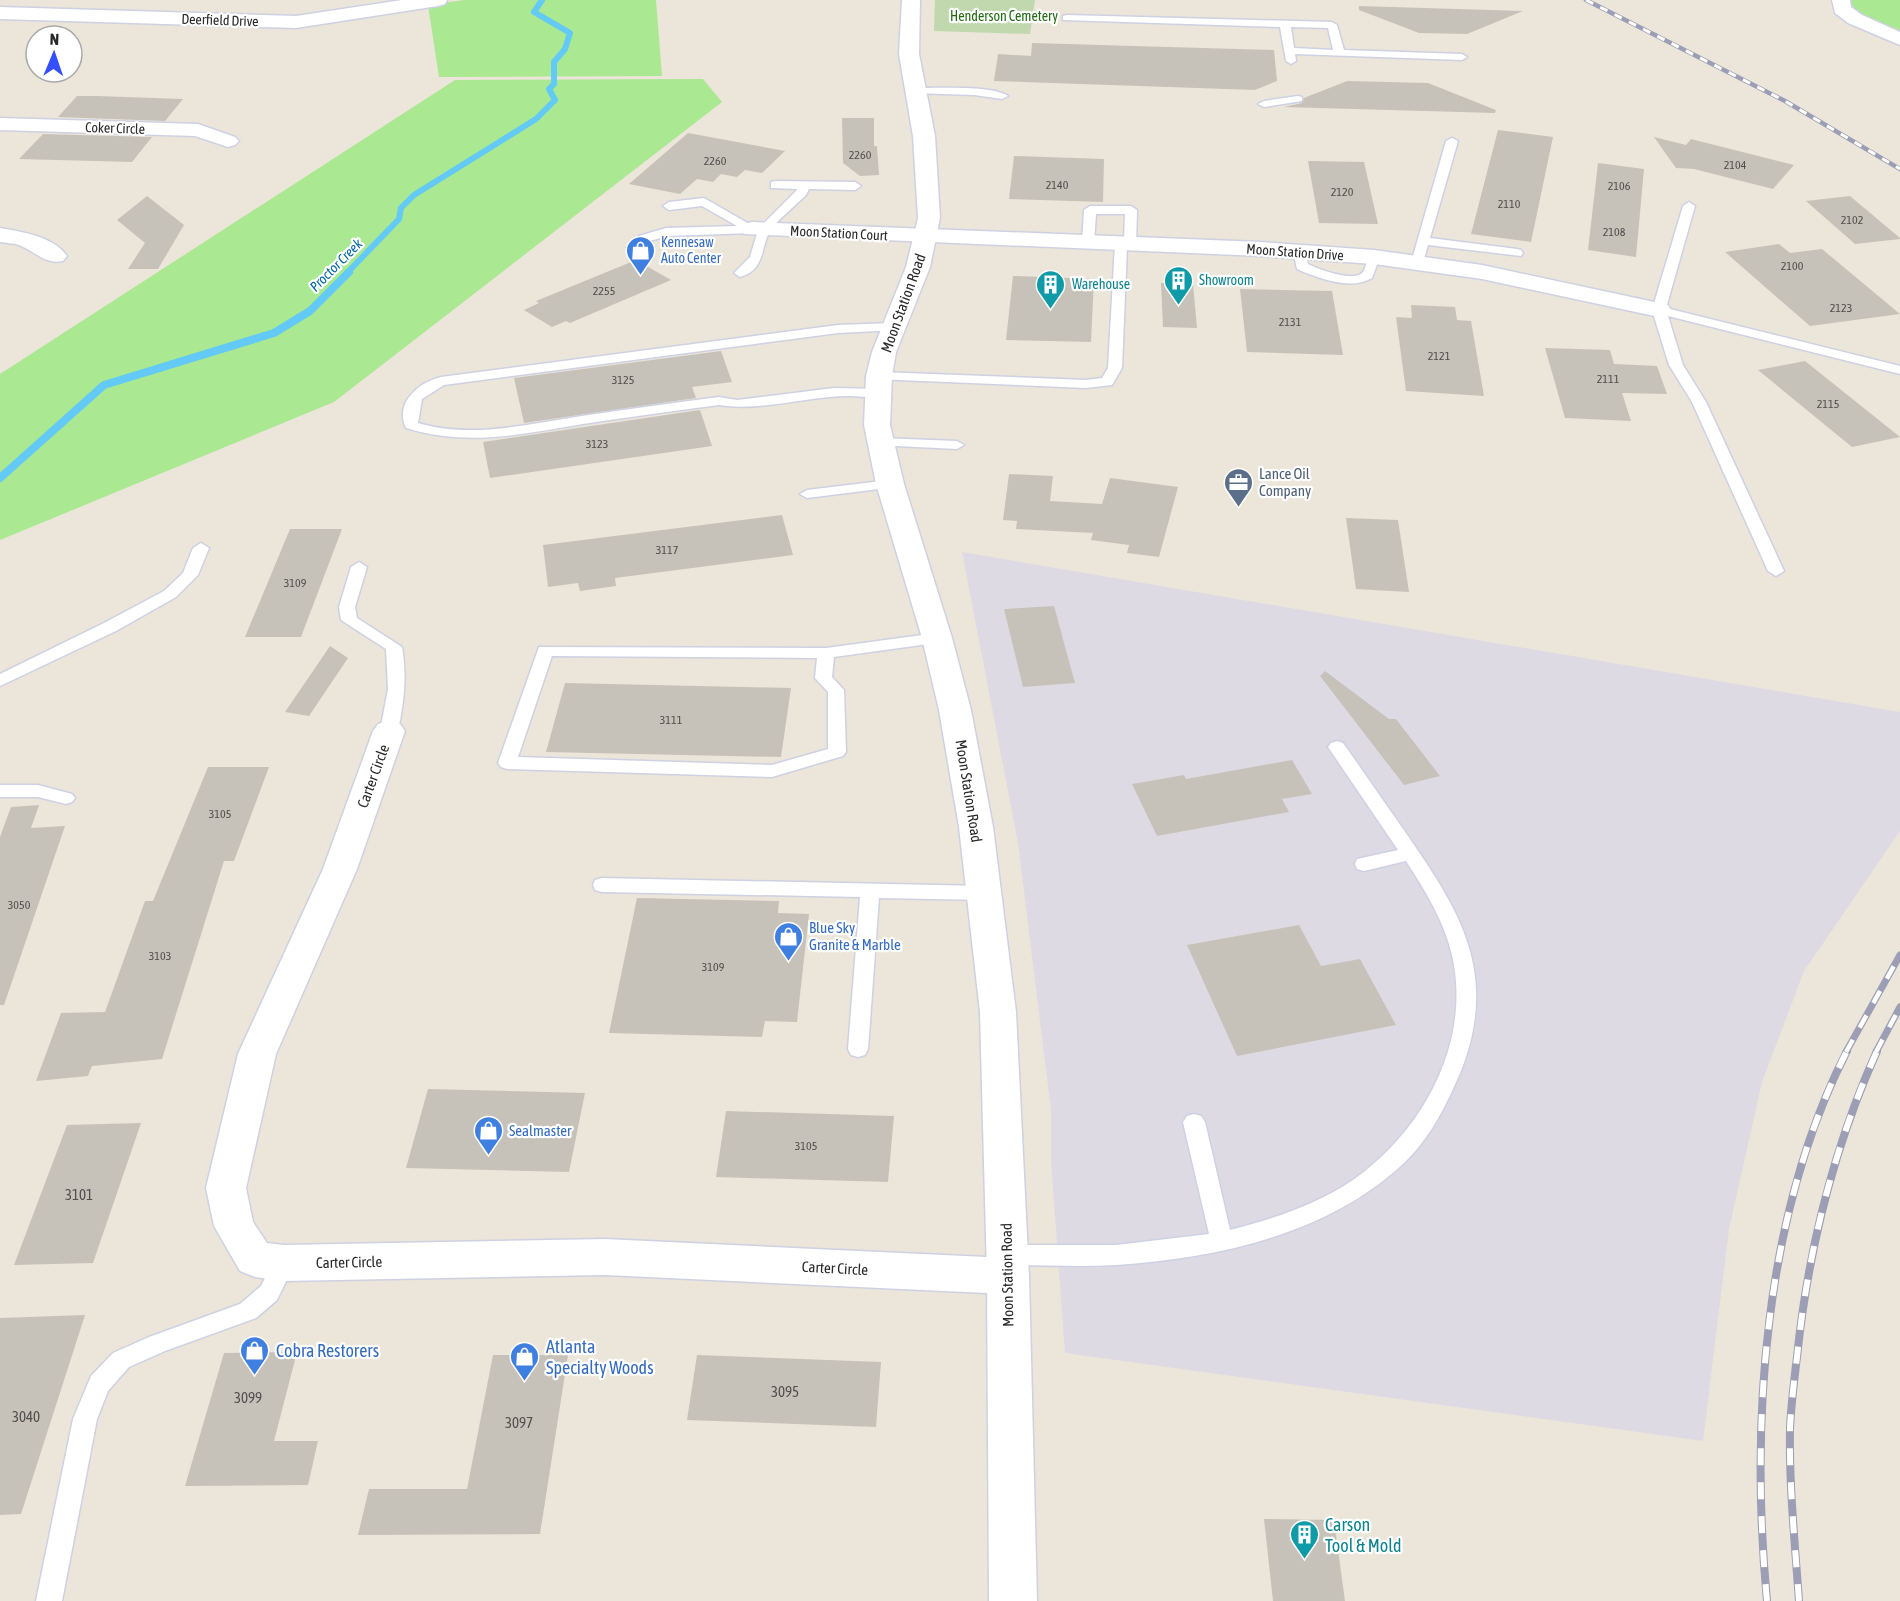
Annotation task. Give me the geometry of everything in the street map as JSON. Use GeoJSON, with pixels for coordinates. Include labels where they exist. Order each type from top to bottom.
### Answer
{"type":"FeatureCollection","features":[{"type":"Feature","properties":{"kind":"street"},"geometry":{"type":"LineString","coordinates":[[84,15],[97,0]]}},
{"type":"Feature","properties":{"kind":"street","name":"Deerfield Drive"},"geometry":{"type":"LineString","coordinates":[[0,13],[296,22],[438,0]]}},
{"type":"Feature","properties":{"kind":"street","name":"Moon Station Road"},"geometry":{"type":"LineString","coordinates":[[911,0],[909,54],[924,136],[929,218],[918,267],[893,327],[879,384],[877,425],[890,484],[938,638],[955,710],[976,826],[998,1012],[1007,1266],[1013,1601]]}},
{"type":"Feature","properties":{"kind":"street"},"geometry":{"type":"LineString","coordinates":[[1841,0],[1842,9],[1855,19],[1900,39]]}},
{"type":"Feature","properties":{"kind":"street","name":"Coker Circle"},"geometry":{"type":"LineString","coordinates":[[0,124],[198,130],[228,141]]}},
{"type":"Feature","properties":{"kind":"street","name":"Moon Station Court"},"geometry":{"type":"LineString","coordinates":[[758,229],[926,237]]}},
{"type":"Feature","properties":{"kind":"street"},"geometry":{"type":"LineString","coordinates":[[0,235],[27,240],[54,256]]}},
{"type":"Feature","properties":{"kind":"street","name":"Moon Station Drive"},"geometry":{"type":"LineString","coordinates":[[926,237],[1299,251],[1374,257],[1421,252],[1482,272],[1659,310]]}},
{"type":"Feature","properties":{"kind":"street","name":"Carter Circle"},"geometry":{"type":"LineString","coordinates":[[389,731],[340,869],[257,1054],[226,1188],[234,1226],[255,1259],[284,1263],[605,1257],[1007,1266]]}},
{"type":"Feature","properties":{"kind":"lane"},"geometry":{"type":"LineString","coordinates":[[1067,18],[1332,26],[1339,53]]}},
{"type":"Feature","properties":{"kind":"lane"},"geometry":{"type":"LineString","coordinates":[[1286,24],[1290,56],[1339,53],[1462,57]]}},
{"type":"Feature","properties":{"kind":"lane"},"geometry":{"type":"LineString","coordinates":[[915,91],[974,92],[1002,96]]}},
{"type":"Feature","properties":{"kind":"lane"},"geometry":{"type":"LineString","coordinates":[[1264,104],[1298,99]]}},
{"type":"Feature","properties":{"kind":"lane"},"geometry":{"type":"LineString","coordinates":[[1452,141],[1421,252],[1517,254]]}},
{"type":"Feature","properties":{"kind":"lane"},"geometry":{"type":"LineString","coordinates":[[775,185],[855,186]]}},
{"type":"Feature","properties":{"kind":"lane"},"geometry":{"type":"LineString","coordinates":[[643,239],[666,232],[758,229],[802,192],[804,186]]}},
{"type":"Feature","properties":{"kind":"lane"},"geometry":{"type":"LineString","coordinates":[[669,206],[704,202],[758,229]]}},
{"type":"Feature","properties":{"kind":"lane"},"geometry":{"type":"LineString","coordinates":[[1689,206],[1659,310],[1676,365],[1699,402],[1776,571]]}},
{"type":"Feature","properties":{"kind":"lane"},"geometry":{"type":"LineString","coordinates":[[893,327],[837,329],[441,381],[417,394],[410,404],[411,425],[426,431],[462,434],[502,432],[719,401],[737,404],[879,384],[1086,384],[1107,382],[1115,368],[1131,210],[1090,210],[1088,243]]}},
{"type":"Feature","properties":{"kind":"lane"},"geometry":{"type":"LineString","coordinates":[[740,273],[756,258],[758,229]]}},
{"type":"Feature","properties":{"kind":"lane"},"geometry":{"type":"LineString","coordinates":[[1659,310],[1900,370]]}},
{"type":"Feature","properties":{"kind":"lane"},"geometry":{"type":"LineString","coordinates":[[880,442],[957,446]]}},
{"type":"Feature","properties":{"kind":"lane"},"geometry":{"type":"LineString","coordinates":[[807,494],[890,484]]}},
{"type":"Feature","properties":{"kind":"lane"},"geometry":{"type":"LineString","coordinates":[[0,681],[110,627],[170,594],[190,575],[201,548]]}},
{"type":"Feature","properties":{"kind":"lane"},"geometry":{"type":"LineString","coordinates":[[359,567],[347,607],[349,620],[394,647],[398,669],[398,689],[389,731]]}},
{"type":"Feature","properties":{"kind":"lane"},"geometry":{"type":"LineString","coordinates":[[826,653],[823,678],[836,690],[837,752],[772,771],[507,763],[545,651],[826,653],[938,638]]}},
{"type":"Feature","properties":{"kind":"lane"},"geometry":{"type":"LineString","coordinates":[[1007,1266],[1222,1241],[1285,1225],[1322,1210],[1389,1164],[1419,1133],[1438,1104],[1461,1045],[1467,1015],[1468,988],[1463,963],[1445,910],[1337,747]]}},
{"type":"Feature","properties":{"kind":"lane"},"geometry":{"type":"LineString","coordinates":[[0,791],[38,791],[66,798]]}},
{"type":"Feature","properties":{"kind":"lane"},"geometry":{"type":"LineString","coordinates":[[1364,864],[1410,854]]}},
{"type":"Feature","properties":{"kind":"lane"},"geometry":{"type":"LineString","coordinates":[[602,885],[984,893]]}},
{"type":"Feature","properties":{"kind":"lane"},"geometry":{"type":"LineString","coordinates":[[858,1049],[870,890]]}},
{"type":"Feature","properties":{"kind":"lane"},"geometry":{"type":"LineString","coordinates":[[1194,1122],[1222,1241]]}},
{"type":"Feature","properties":{"kind":"lane"},"geometry":{"type":"LineString","coordinates":[[49,1601],[86,1419],[99,1384],[121,1360],[157,1344],[248,1311],[269,1293],[284,1263]]}},
{"type":"Feature","properties":{"kind":"shaded area"},"geometry":{"type":"Polygon","coordinates":[[[962,552],[1900,712],[1900,831],[1804,971],[1762,1082],[1729,1229],[1703,1441],[1065,1353],[1051,1161],[1051,1110],[1018,843],[962,552]]]}},
{"type":"Feature","properties":{"kind":"green space"},"geometry":{"type":"Polygon","coordinates":[[[464,0],[656,0],[662,76],[439,77],[428,5],[464,0]]]}},
{"type":"Feature","properties":{"kind":"green space","name":"Henderson Cemetery"},"geometry":{"type":"Polygon","coordinates":[[[935,0],[1035,0],[1030,34],[934,31],[935,0]]]}},
{"type":"Feature","properties":{"kind":"green space"},"geometry":{"type":"Polygon","coordinates":[[[1850,0],[1900,0],[1900,34],[1855,10],[1850,0]]]}},
{"type":"Feature","properties":{"kind":"green space"},"geometry":{"type":"Polygon","coordinates":[[[703,79],[722,102],[334,402],[0,540],[0,374],[455,80],[703,79]]]}},
{"type":"Feature","properties":{"kind":"building"},"geometry":{"type":"Polygon","coordinates":[[[1359,6],[1523,11],[1467,34],[1419,33],[1359,10],[1359,6]]]}},
{"type":"Feature","properties":{"kind":"building"},"geometry":{"type":"Polygon","coordinates":[[[1032,43],[1274,50],[1277,81],[1255,90],[994,81],[998,54],[1031,56],[1032,43]]]}},
{"type":"Feature","properties":{"kind":"building"},"geometry":{"type":"Polygon","coordinates":[[[1347,81],[1428,83],[1496,110],[1495,113],[1284,107],[1302,103],[1304,98],[1347,81]]]}},
{"type":"Feature","properties":{"kind":"building"},"geometry":{"type":"Polygon","coordinates":[[[77,96],[183,99],[165,121],[58,117],[77,96]]]}},
{"type":"Feature","properties":{"kind":"building"},"geometry":{"type":"Polygon","coordinates":[[[842,118],[874,118],[874,146],[877,146],[879,175],[860,176],[843,163],[842,118]]]}},
{"type":"Feature","properties":{"kind":"building"},"geometry":{"type":"Polygon","coordinates":[[[1498,130],[1553,137],[1531,242],[1471,234],[1498,130]]]}},
{"type":"Feature","properties":{"kind":"building"},"geometry":{"type":"Polygon","coordinates":[[[688,133],[785,151],[762,173],[745,170],[737,177],[721,174],[713,182],[697,179],[680,194],[629,184],[688,133]]]}},
{"type":"Feature","properties":{"kind":"building"},"geometry":{"type":"Polygon","coordinates":[[[43,134],[152,137],[132,162],[19,159],[43,134]]]}},
{"type":"Feature","properties":{"kind":"building"},"geometry":{"type":"Polygon","coordinates":[[[1654,137],[1686,145],[1691,139],[1794,165],[1773,189],[1694,169],[1676,168],[1654,137]]]}},
{"type":"Feature","properties":{"kind":"building"},"geometry":{"type":"Polygon","coordinates":[[[1014,156],[1104,159],[1103,202],[1009,199],[1014,156]]]}},
{"type":"Feature","properties":{"kind":"building"},"geometry":{"type":"Polygon","coordinates":[[[1308,161],[1364,162],[1378,224],[1319,223],[1308,161]]]}},
{"type":"Feature","properties":{"kind":"building"},"geometry":{"type":"Polygon","coordinates":[[[1598,163],[1644,169],[1636,257],[1588,250],[1598,163]]]}},
{"type":"Feature","properties":{"kind":"building"},"geometry":{"type":"Polygon","coordinates":[[[147,196],[184,225],[158,269],[128,269],[145,243],[117,220],[147,196]]]}},
{"type":"Feature","properties":{"kind":"building"},"geometry":{"type":"Polygon","coordinates":[[[1850,196],[1900,239],[1855,244],[1806,201],[1850,196]]]}},
{"type":"Feature","properties":{"kind":"building"},"geometry":{"type":"Polygon","coordinates":[[[1779,244],[1790,253],[1822,249],[1900,314],[1810,326],[1725,252],[1779,244]]]}},
{"type":"Feature","properties":{"kind":"building"},"geometry":{"type":"Polygon","coordinates":[[[636,260],[671,280],[570,323],[566,321],[552,327],[524,310],[539,303],[536,301],[636,260]]]}},
{"type":"Feature","properties":{"kind":"building","name":"Warehouse"},"geometry":{"type":"Polygon","coordinates":[[[1013,276],[1094,279],[1091,342],[1006,340],[1013,276]]]}},
{"type":"Feature","properties":{"kind":"building","name":"Showroom"},"geometry":{"type":"Polygon","coordinates":[[[1161,283],[1193,284],[1197,328],[1163,327],[1161,283]]]}},
{"type":"Feature","properties":{"kind":"building"},"geometry":{"type":"Polygon","coordinates":[[[1240,289],[1332,291],[1343,355],[1247,352],[1240,289]]]}},
{"type":"Feature","properties":{"kind":"building"},"geometry":{"type":"Polygon","coordinates":[[[1411,305],[1455,307],[1457,320],[1471,321],[1484,396],[1406,391],[1396,317],[1412,318],[1411,305]]]}},
{"type":"Feature","properties":{"kind":"building"},"geometry":{"type":"Polygon","coordinates":[[[1545,348],[1610,350],[1614,364],[1657,366],[1667,394],[1622,393],[1631,421],[1565,418],[1545,348]]]}},
{"type":"Feature","properties":{"kind":"building"},"geometry":{"type":"Polygon","coordinates":[[[721,351],[732,382],[692,387],[696,398],[524,423],[514,378],[721,351]]]}},
{"type":"Feature","properties":{"kind":"building"},"geometry":{"type":"Polygon","coordinates":[[[1805,361],[1900,437],[1852,447],[1758,370],[1805,361]]]}},
{"type":"Feature","properties":{"kind":"building"},"geometry":{"type":"Polygon","coordinates":[[[700,410],[712,446],[490,478],[483,442],[700,410]]]}},
{"type":"Feature","properties":{"kind":"building"},"geometry":{"type":"Polygon","coordinates":[[[1009,474],[1053,476],[1050,501],[1102,504],[1110,478],[1178,487],[1159,557],[1127,553],[1129,545],[1091,540],[1093,533],[1016,529],[1017,521],[1003,520],[1009,474]]]}},
{"type":"Feature","properties":{"kind":"building"},"geometry":{"type":"Polygon","coordinates":[[[782,515],[793,555],[615,578],[616,586],[580,591],[578,583],[548,587],[543,545],[782,515]]]}},
{"type":"Feature","properties":{"kind":"building"},"geometry":{"type":"Polygon","coordinates":[[[1346,518],[1398,520],[1409,592],[1356,589],[1346,518]]]}},
{"type":"Feature","properties":{"kind":"building"},"geometry":{"type":"Polygon","coordinates":[[[290,529],[342,529],[301,637],[245,637],[290,529]]]}},
{"type":"Feature","properties":{"kind":"building"},"geometry":{"type":"Polygon","coordinates":[[[1054,606],[1075,683],[1023,687],[1004,609],[1054,606]]]}},
{"type":"Feature","properties":{"kind":"building"},"geometry":{"type":"Polygon","coordinates":[[[330,646],[348,658],[309,716],[285,712],[330,646]]]}},
{"type":"Feature","properties":{"kind":"building"},"geometry":{"type":"Polygon","coordinates":[[[1325,671],[1389,719],[1396,719],[1440,776],[1404,785],[1320,676],[1325,671]]]}},
{"type":"Feature","properties":{"kind":"building"},"geometry":{"type":"Polygon","coordinates":[[[565,683],[791,688],[781,757],[546,752],[565,683]]]}},
{"type":"Feature","properties":{"kind":"building"},"geometry":{"type":"Polygon","coordinates":[[[1292,760],[1312,794],[1282,799],[1289,812],[1157,836],[1132,784],[1184,775],[1186,779],[1292,760]]]}},
{"type":"Feature","properties":{"kind":"building"},"geometry":{"type":"Polygon","coordinates":[[[208,767],[269,767],[234,861],[224,861],[162,1059],[92,1066],[88,1076],[36,1081],[61,1013],[105,1012],[145,901],[153,901],[208,767]]]}},
{"type":"Feature","properties":{"kind":"building"},"geometry":{"type":"Polygon","coordinates":[[[39,805],[31,828],[65,826],[4,1005],[0,1005],[0,837],[11,807],[39,805]]]}},
{"type":"Feature","properties":{"kind":"building"},"geometry":{"type":"Polygon","coordinates":[[[637,898],[779,901],[778,913],[809,914],[797,1022],[765,1021],[762,1037],[609,1033],[637,898]]]}},
{"type":"Feature","properties":{"kind":"building"},"geometry":{"type":"Polygon","coordinates":[[[1299,925],[1321,966],[1360,959],[1396,1025],[1237,1056],[1187,945],[1299,925]]]}},
{"type":"Feature","properties":{"kind":"building"},"geometry":{"type":"Polygon","coordinates":[[[428,1089],[585,1093],[569,1172],[406,1168],[428,1089]]]}},
{"type":"Feature","properties":{"kind":"building"},"geometry":{"type":"Polygon","coordinates":[[[726,1111],[894,1116],[888,1182],[716,1177],[726,1111]]]}},
{"type":"Feature","properties":{"kind":"building"},"geometry":{"type":"Polygon","coordinates":[[[141,1123],[93,1263],[14,1265],[67,1125],[141,1123]]]}},
{"type":"Feature","properties":{"kind":"building"},"geometry":{"type":"Polygon","coordinates":[[[85,1315],[21,1514],[0,1515],[0,1318],[85,1315]]]}},
{"type":"Feature","properties":{"kind":"building"},"geometry":{"type":"Polygon","coordinates":[[[297,1352],[274,1441],[318,1441],[308,1485],[185,1486],[224,1353],[297,1352]]]}},
{"type":"Feature","properties":{"kind":"building"},"geometry":{"type":"Polygon","coordinates":[[[493,1355],[568,1355],[540,1534],[358,1535],[369,1489],[467,1489],[493,1355]]]}},
{"type":"Feature","properties":{"kind":"building"},"geometry":{"type":"Polygon","coordinates":[[[697,1355],[881,1362],[876,1427],[687,1420],[697,1355]]]}},
{"type":"Feature","properties":{"kind":"building","name":"Carson Tool & Mold"},"geometry":{"type":"Polygon","coordinates":[[[1264,1519],[1334,1520],[1345,1601],[1273,1601],[1264,1519]]]}},
{"type":"Feature","properties":{"kind":"waterway","name":"Proctor Creek"},"geometry":{"type":"LineString","coordinates":[[347,273],[399,219],[401,208],[414,195],[536,119],[555,100],[549,89],[554,84],[554,62],[565,49],[570,33],[534,12],[542,0]]}},
{"type":"Feature","properties":{"kind":"waterway","name":"Proctor Creek"},"geometry":{"type":"LineString","coordinates":[[0,478],[104,385],[274,333],[310,311],[349,272]]}},
{"type":"Feature","properties":{"kind":"railway"},"geometry":{"type":"LineString","coordinates":[[1586,0],[1785,101],[1900,169]]}},
{"type":"Feature","properties":{"kind":"railway"},"geometry":{"type":"LineString","coordinates":[[1846,1052],[1900,955]]}},
{"type":"Feature","properties":{"kind":"railway"},"geometry":{"type":"LineString","coordinates":[[1876,1052],[1900,1007]]}},
{"type":"Feature","properties":{"kind":"railway"},"geometry":{"type":"LineString","coordinates":[[1767,1601],[1762,1533],[1761,1462],[1763,1391],[1770,1320],[1781,1249],[1797,1180],[1819,1114],[1847,1051]]}},
{"type":"Feature","properties":{"kind":"railway"},"geometry":{"type":"LineString","coordinates":[[1799,1601],[1791,1493],[1790,1429],[1802,1317],[1816,1239],[1835,1163],[1847,1125],[1877,1051]]}},
{"type":"Feature","properties":{"kind":"place","name":"Kennesaw Auto Center"},"geometry":{"type":"Point","coordinates":[640,276]}},
{"type":"Feature","properties":{"kind":"place","name":"Showroom"},"geometry":{"type":"Point","coordinates":[1178,306]}},
{"type":"Feature","properties":{"kind":"place","name":"Warehouse"},"geometry":{"type":"Point","coordinates":[1051,310]}},
{"type":"Feature","properties":{"kind":"place","name":"Lance Oil Company"},"geometry":{"type":"Point","coordinates":[1238,508]}},
{"type":"Feature","properties":{"kind":"place","name":"Blue Sky Granite & Marble"},"geometry":{"type":"Point","coordinates":[788,962]}},
{"type":"Feature","properties":{"kind":"place","name":"Sealmaster"},"geometry":{"type":"Point","coordinates":[488,1156]}},
{"type":"Feature","properties":{"kind":"place","name":"Cobra Restorers"},"geometry":{"type":"Point","coordinates":[255,1376]}},
{"type":"Feature","properties":{"kind":"place","name":"Atlanta Specialty Woods"},"geometry":{"type":"Point","coordinates":[525,1382]}},
{"type":"Feature","properties":{"kind":"place","name":"Carson Tool & Mold"},"geometry":{"type":"Point","coordinates":[1304,1560]}}]}
